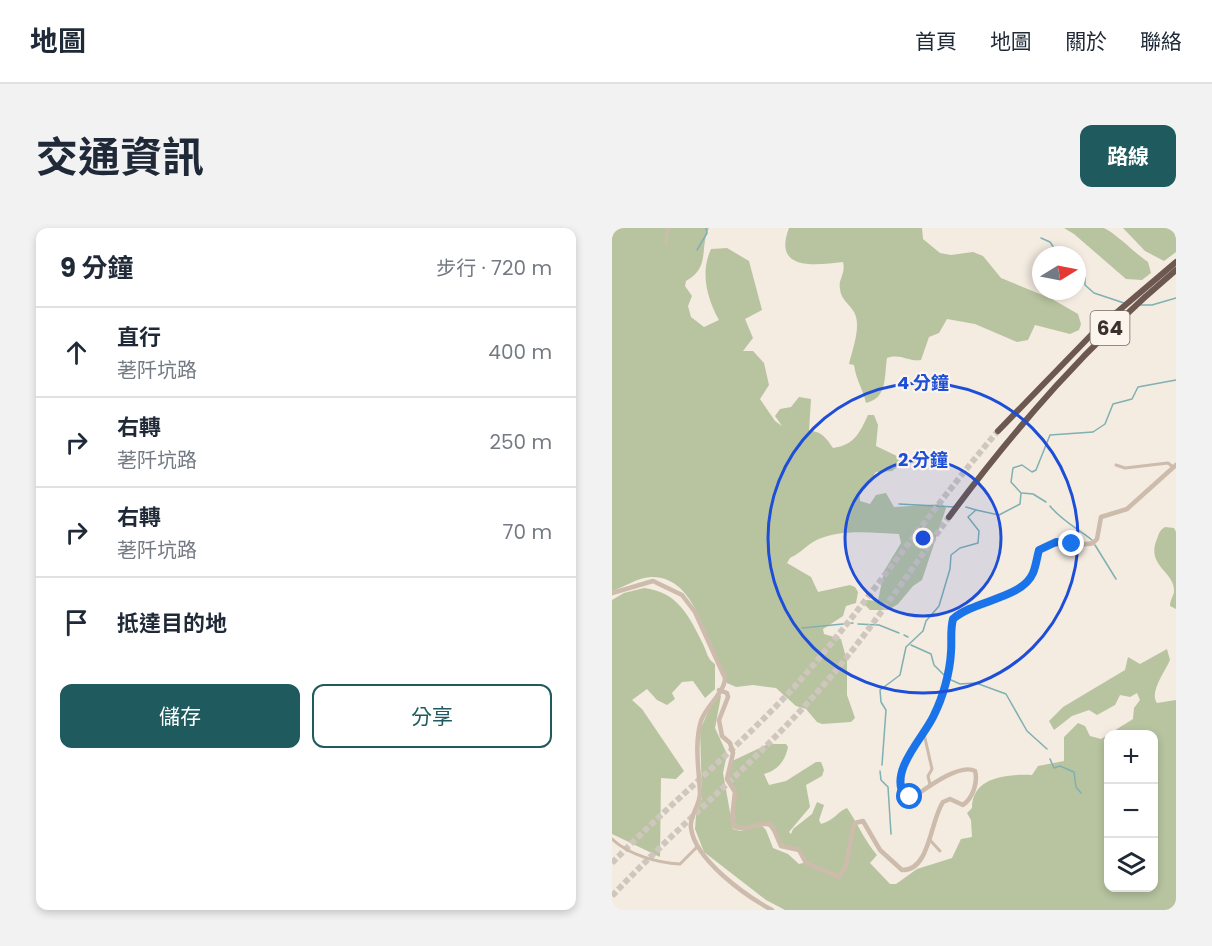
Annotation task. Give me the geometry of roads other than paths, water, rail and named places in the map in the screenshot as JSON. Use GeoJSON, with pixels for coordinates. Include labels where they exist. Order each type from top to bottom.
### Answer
{"type":"FeatureCollection","features":[{"type":"Feature","properties":{"kind":"highway","name":"64"},"geometry":{"type":"LineString","coordinates":[[998,430],[1096,330],[1176,262]]}},
{"type":"Feature","properties":{"kind":"highway","name":"64"},"geometry":{"type":"LineString","coordinates":[[949,517],[1009,438],[1092,346],[1176,270]]}},
{"type":"Feature","properties":{"kind":"street"},"geometry":{"type":"LineString","coordinates":[[666,243],[667,228],[670,228]]}},
{"type":"Feature","properties":{"kind":"street"},"geometry":{"type":"LineString","coordinates":[[719,690],[728,693],[718,720],[722,736],[732,747],[728,779],[735,792],[732,818],[735,827],[746,829],[761,823],[772,825],[781,846],[799,850],[806,863],[839,877],[846,866],[852,828],[859,821],[867,824],[880,850],[902,870],[912,869],[921,862],[943,802],[950,799],[959,804],[967,802],[976,784],[975,771],[965,769],[910,797],[904,795],[901,788],[905,761],[934,717],[947,676],[953,619],[965,609],[1004,596],[1027,583],[1033,573],[1039,550],[1046,546],[1056,542],[1093,543],[1101,517],[1126,509],[1174,466],[1168,463],[1125,468],[1116,465]]}},
{"type":"Feature","properties":{"kind":"street"},"geometry":{"type":"LineString","coordinates":[[612,593],[653,581],[682,594],[695,612],[724,671],[725,684],[707,707],[699,732],[696,765],[700,795],[690,826],[697,847],[713,866],[772,910]]}},
{"type":"Feature","properties":{"kind":"street"},"geometry":{"type":"LineString","coordinates":[[923,732],[932,769],[928,776],[930,785]]}},
{"type":"Feature","properties":{"kind":"street"},"geometry":{"type":"LineString","coordinates":[[612,839],[625,848],[662,863],[680,864],[697,847]]}},
{"type":"Feature","properties":{"kind":"street"},"geometry":{"type":"LineString","coordinates":[[929,839],[940,851]]}},
{"type":"Feature","properties":{"kind":"waterway"},"geometry":{"type":"LineString","coordinates":[[697,250],[707,233],[706,228]]}},
{"type":"Feature","properties":{"kind":"waterway"},"geometry":{"type":"LineString","coordinates":[[1041,238],[1053,246]]}},
{"type":"Feature","properties":{"kind":"waterway"},"geometry":{"type":"LineString","coordinates":[[1086,286],[1094,293],[1124,303]]}},
{"type":"Feature","properties":{"kind":"waterway"},"geometry":{"type":"LineString","coordinates":[[1140,305],[1152,305],[1176,298]]}},
{"type":"Feature","properties":{"kind":"waterway"},"geometry":{"type":"LineString","coordinates":[[882,765],[886,710],[881,702],[880,690],[900,675],[906,647],[923,631],[926,621],[939,606],[950,569],[951,555],[960,548],[978,543],[979,531],[968,517],[976,510],[999,515],[1020,504],[1021,493],[1011,482],[1013,468],[1022,465],[1032,472],[1036,470],[1050,435],[1093,432],[1105,424],[1113,404],[1132,399],[1138,387],[1176,380]]}},
{"type":"Feature","properties":{"kind":"waterway"},"geometry":{"type":"LineString","coordinates":[[1022,493],[1033,494],[1046,502]]}},
{"type":"Feature","properties":{"kind":"waterway"},"geometry":{"type":"LineString","coordinates":[[899,504],[955,507]]}},
{"type":"Feature","properties":{"kind":"waterway"},"geometry":{"type":"LineString","coordinates":[[1050,506],[1064,520],[1092,540]]}},
{"type":"Feature","properties":{"kind":"waterway"},"geometry":{"type":"LineString","coordinates":[[966,507],[976,510]]}},
{"type":"Feature","properties":{"kind":"waterway"},"geometry":{"type":"LineString","coordinates":[[1095,545],[1116,579]]}},
{"type":"Feature","properties":{"kind":"waterway"},"geometry":{"type":"LineString","coordinates":[[802,628],[853,623]]}},
{"type":"Feature","properties":{"kind":"waterway"},"geometry":{"type":"LineString","coordinates":[[858,624],[879,625],[899,633]]}},
{"type":"Feature","properties":{"kind":"waterway"},"geometry":{"type":"LineString","coordinates":[[904,635],[908,637]]}},
{"type":"Feature","properties":{"kind":"waterway"},"geometry":{"type":"LineString","coordinates":[[911,645],[931,654],[934,665],[945,676]]}},
{"type":"Feature","properties":{"kind":"waterway"},"geometry":{"type":"LineString","coordinates":[[949,679],[960,684],[976,683],[1006,694],[1027,731],[1047,749]]}},
{"type":"Feature","properties":{"kind":"waterway"},"geometry":{"type":"LineString","coordinates":[[1050,759],[1054,768],[1060,766],[1074,772],[1076,787],[1081,793]]}},
{"type":"Feature","properties":{"kind":"waterway"},"geometry":{"type":"LineString","coordinates":[[880,771],[881,780],[888,787],[891,834]]}},
{"type":"Feature","properties":{"kind":"tunnel"},"geometry":{"type":"LineString","coordinates":[[612,863],[734,748],[804,676],[998,431]]}},
{"type":"Feature","properties":{"kind":"tunnel"},"geometry":{"type":"LineString","coordinates":[[612,896],[763,749],[831,677],[949,517]]}}]}
